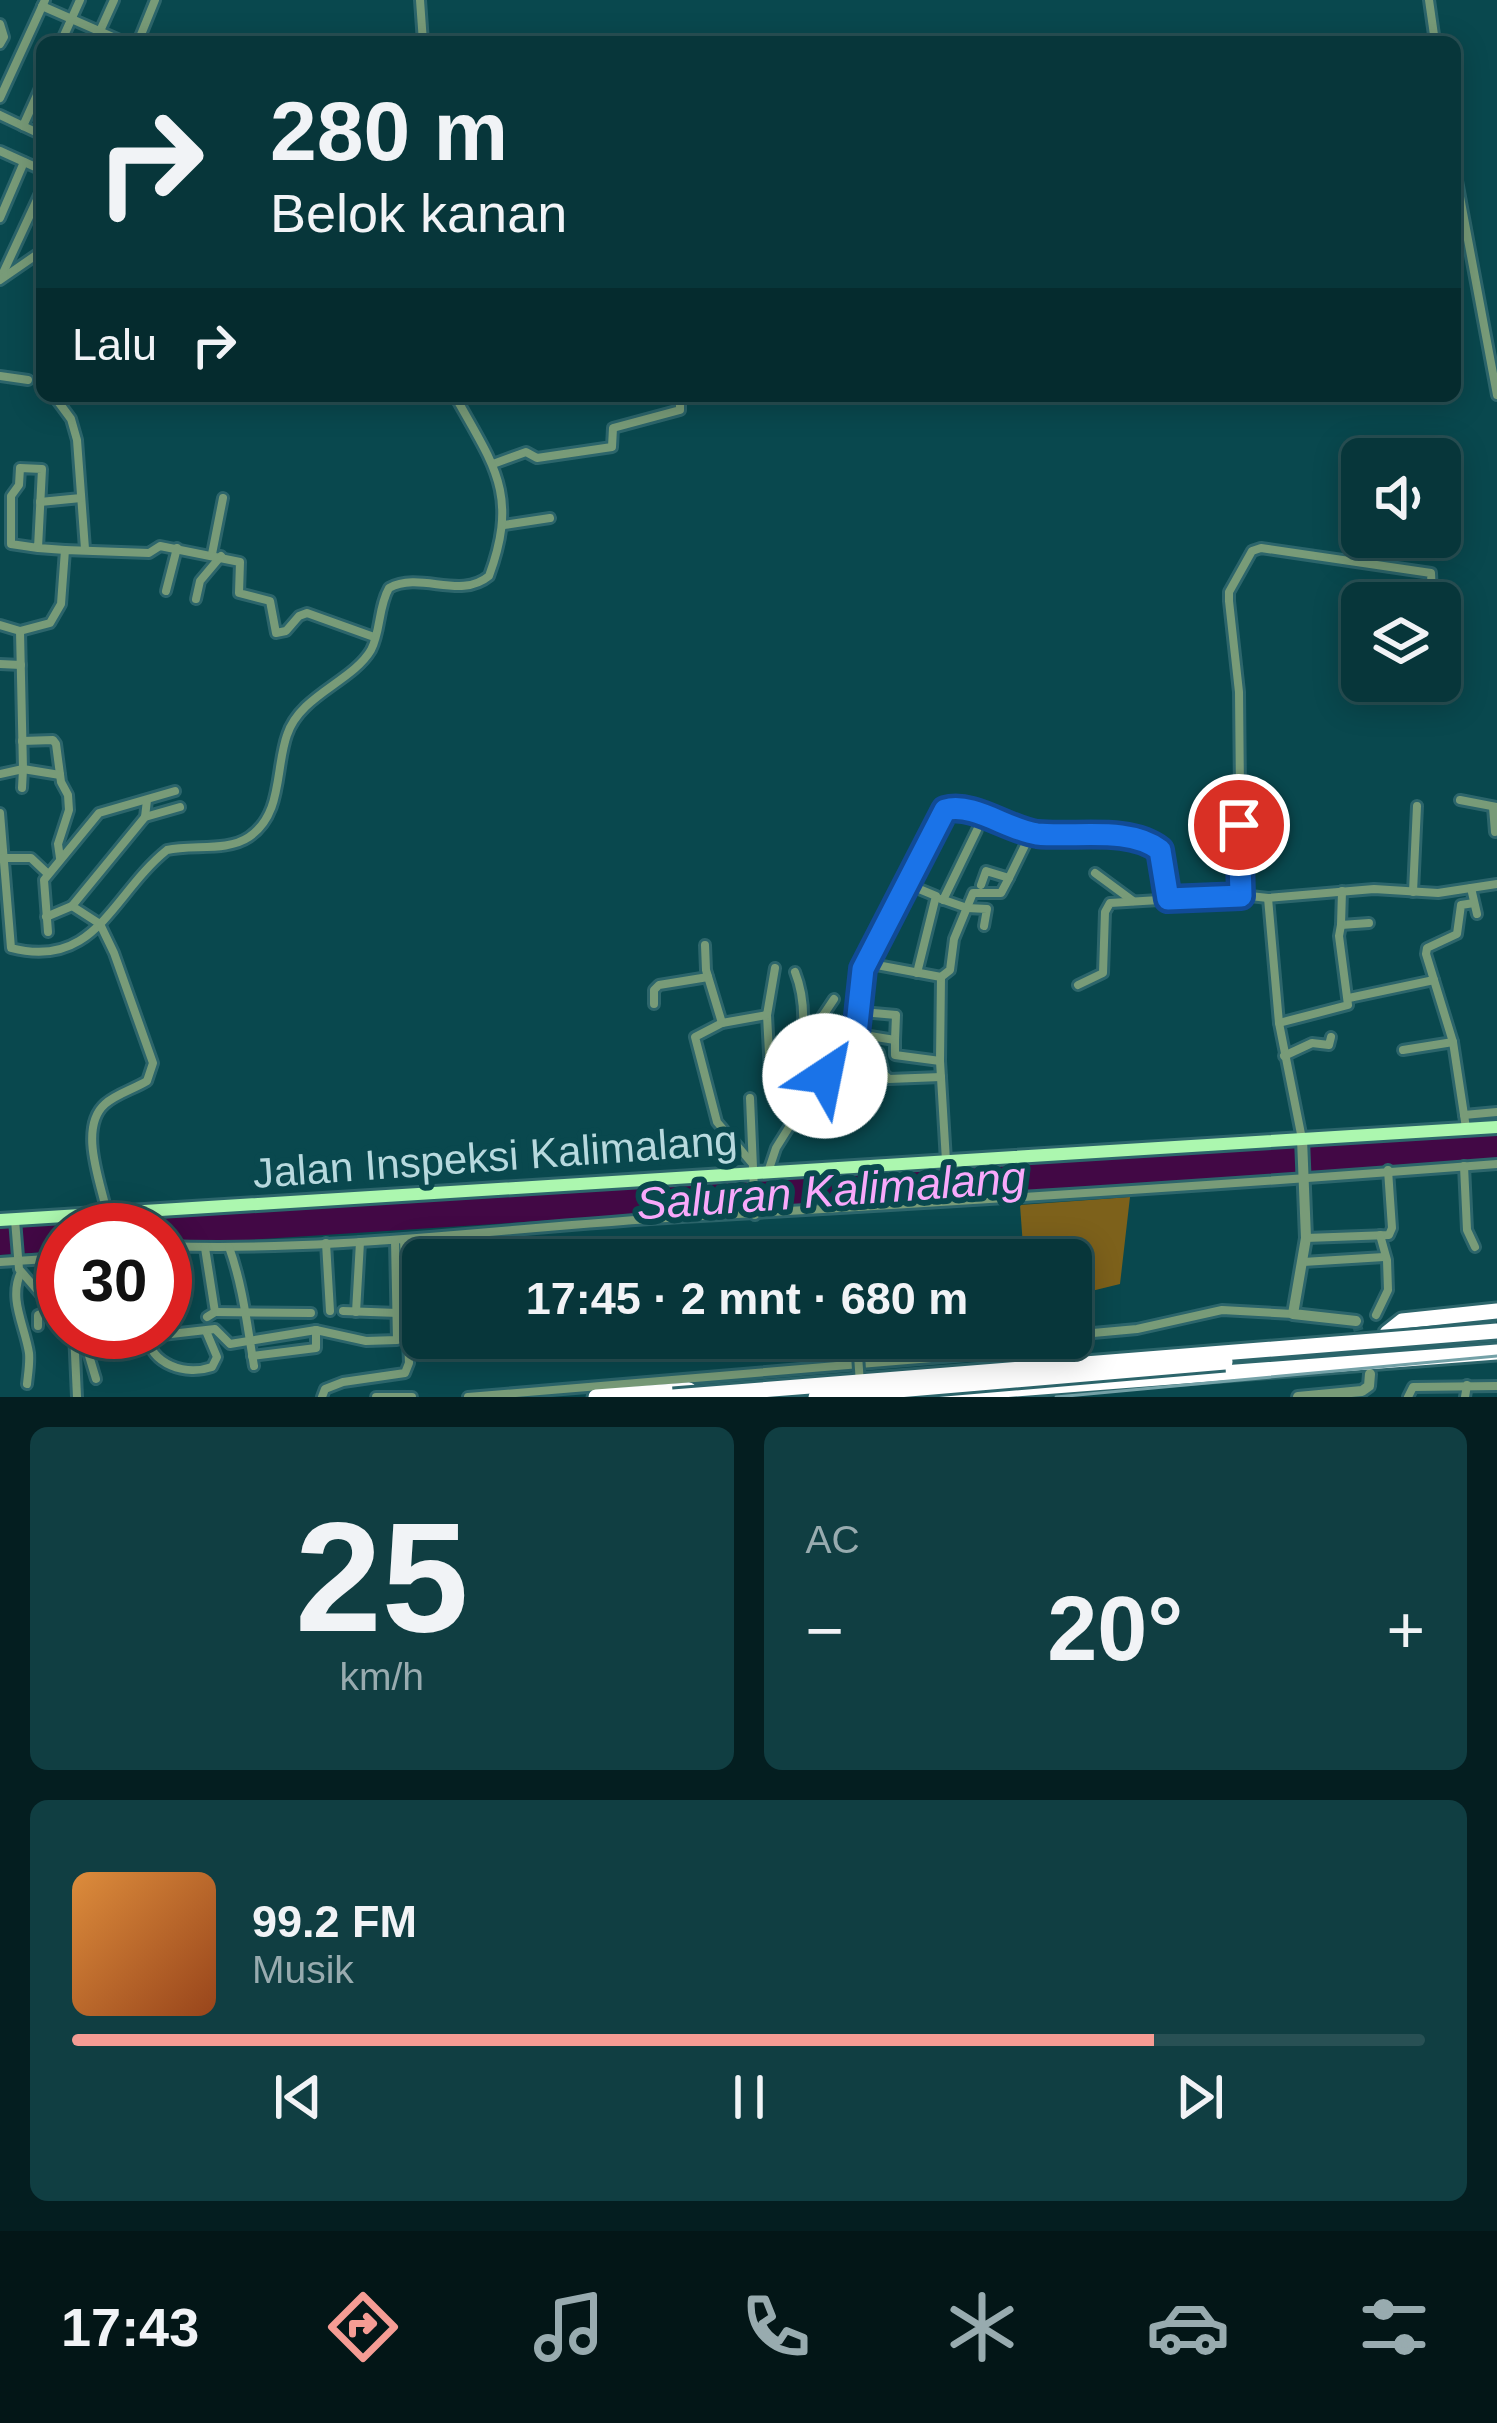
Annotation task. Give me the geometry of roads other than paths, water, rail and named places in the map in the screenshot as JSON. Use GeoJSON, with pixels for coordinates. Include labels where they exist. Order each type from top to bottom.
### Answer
{"type":"FeatureCollection","features":[{"type":"Feature","properties":{"kind":"highway"},"geometry":{"type":"LineString","coordinates":[[1387,1333],[1402,1321],[1497,1311]]}},
{"type":"Feature","properties":{"kind":"highway"},"geometry":{"type":"LineString","coordinates":[[596,1397],[1497,1327]]}},
{"type":"Feature","properties":{"kind":"highway"},"geometry":{"type":"LineString","coordinates":[[673,1397],[1497,1327]]}},
{"type":"Feature","properties":{"kind":"highway"},"geometry":{"type":"LineString","coordinates":[[816,1397],[1497,1341]]}},
{"type":"Feature","properties":{"kind":"highway"},"geometry":{"type":"LineString","coordinates":[[910,1397],[1497,1352]]}},
{"type":"Feature","properties":{"kind":"main road","name":"Jalan Inspeksi Kalimalang"},"geometry":{"type":"LineString","coordinates":[[192,1207],[1302,1140],[1465,1122],[1497,1127]]}},
{"type":"Feature","properties":{"kind":"street"},"geometry":{"type":"LineString","coordinates":[[64,36],[80,0]]}},
{"type":"Feature","properties":{"kind":"street"},"geometry":{"type":"LineString","coordinates":[[98,36],[114,0]]}},
{"type":"Feature","properties":{"kind":"street"},"geometry":{"type":"LineString","coordinates":[[141,36],[155,0]]}},
{"type":"Feature","properties":{"kind":"street"},"geometry":{"type":"LineString","coordinates":[[419,0],[422,36]]}},
{"type":"Feature","properties":{"kind":"street"},"geometry":{"type":"LineString","coordinates":[[1430,0],[1434,36]]}},
{"type":"Feature","properties":{"kind":"street"},"geometry":{"type":"LineString","coordinates":[[0,98],[44,3],[111,36]]}},
{"type":"Feature","properties":{"kind":"street"},"geometry":{"type":"LineString","coordinates":[[0,24],[4,37],[0,44]]}},
{"type":"Feature","properties":{"kind":"street"},"geometry":{"type":"LineString","coordinates":[[23,126],[36,97]]}},
{"type":"Feature","properties":{"kind":"street"},"geometry":{"type":"LineString","coordinates":[[0,115],[36,132]]}},
{"type":"Feature","properties":{"kind":"street"},"geometry":{"type":"LineString","coordinates":[[0,151],[36,167]]}},
{"type":"Feature","properties":{"kind":"street"},"geometry":{"type":"LineString","coordinates":[[0,218],[24,162]]}},
{"type":"Feature","properties":{"kind":"street"},"geometry":{"type":"LineString","coordinates":[[1,277],[36,202]]}},
{"type":"Feature","properties":{"kind":"street"},"geometry":{"type":"LineString","coordinates":[[1461,202],[1497,395]]}},
{"type":"Feature","properties":{"kind":"street"},"geometry":{"type":"LineString","coordinates":[[1,277],[36,254]]}},
{"type":"Feature","properties":{"kind":"street"},"geometry":{"type":"LineString","coordinates":[[0,376],[28,380]]}},
{"type":"Feature","properties":{"kind":"street"},"geometry":{"type":"LineString","coordinates":[[58,402],[71,419],[85,549]]}},
{"type":"Feature","properties":{"kind":"street"},"geometry":{"type":"LineString","coordinates":[[0,813],[11,948],[32,954],[54,952],[85,940],[167,850],[236,843],[258,829],[278,787],[286,736],[304,708],[368,653],[380,607],[396,584],[416,581],[458,586],[486,579],[504,525],[501,489],[493,464],[458,402]]}},
{"type":"Feature","properties":{"kind":"street"},"geometry":{"type":"LineString","coordinates":[[493,464],[526,452],[537,458],[612,447],[614,428],[680,410],[680,402]]}},
{"type":"Feature","properties":{"kind":"street"},"geometry":{"type":"LineString","coordinates":[[38,548],[41,468],[20,468],[20,485],[5,513],[11,545],[38,548],[65,550],[148,553],[160,546],[216,555],[242,566],[238,593],[270,601],[276,633],[286,631],[307,613],[374,637]]}},
{"type":"Feature","properties":{"kind":"street"},"geometry":{"type":"LineString","coordinates":[[20,485],[41,483]]}},
{"type":"Feature","properties":{"kind":"street"},"geometry":{"type":"LineString","coordinates":[[40,502],[82,498]]}},
{"type":"Feature","properties":{"kind":"street"},"geometry":{"type":"LineString","coordinates":[[196,598],[216,555],[223,498]]}},
{"type":"Feature","properties":{"kind":"street"},"geometry":{"type":"LineString","coordinates":[[504,525],[550,518]]}},
{"type":"Feature","properties":{"kind":"street"},"geometry":{"type":"LineString","coordinates":[[166,591],[176,548]]}},
{"type":"Feature","properties":{"kind":"street"},"geometry":{"type":"LineString","coordinates":[[1241,896],[1239,692],[1228,601],[1252,551],[1261,548],[1431,573],[1431,582]]}},
{"type":"Feature","properties":{"kind":"street"},"geometry":{"type":"LineString","coordinates":[[0,625],[20,631],[47,626],[57,613],[65,550]]}},
{"type":"Feature","properties":{"kind":"street"},"geometry":{"type":"LineString","coordinates":[[20,631],[22,788]]}},
{"type":"Feature","properties":{"kind":"street"},"geometry":{"type":"LineString","coordinates":[[0,664],[21,665]]}},
{"type":"Feature","properties":{"kind":"street"},"geometry":{"type":"LineString","coordinates":[[22,741],[53,740],[69,809],[58,844],[60,859]]}},
{"type":"Feature","properties":{"kind":"street"},"geometry":{"type":"LineString","coordinates":[[0,774],[23,769],[60,775]]}},
{"type":"Feature","properties":{"kind":"street"},"geometry":{"type":"LineString","coordinates":[[47,932],[43,882],[97,814],[175,790]]}},
{"type":"Feature","properties":{"kind":"street"},"geometry":{"type":"LineString","coordinates":[[46,918],[72,906],[145,817],[147,800]]}},
{"type":"Feature","properties":{"kind":"street"},"geometry":{"type":"LineString","coordinates":[[1460,800],[1495,807],[1495,832]]}},
{"type":"Feature","properties":{"kind":"street"},"geometry":{"type":"LineString","coordinates":[[1413,892],[1417,806]]}},
{"type":"Feature","properties":{"kind":"street"},"geometry":{"type":"LineString","coordinates":[[768,1172],[776,1148],[801,1108],[856,1034],[866,963],[940,817],[950,807],[1031,833],[1138,838],[1158,846],[1168,899]]}},
{"type":"Feature","properties":{"kind":"street"},"geometry":{"type":"LineString","coordinates":[[145,817],[180,808]]}},
{"type":"Feature","properties":{"kind":"street"},"geometry":{"type":"LineString","coordinates":[[917,973],[940,898],[977,830]]}},
{"type":"Feature","properties":{"kind":"street"},"geometry":{"type":"LineString","coordinates":[[866,963],[941,977],[950,970],[954,939],[974,892],[1001,893],[1031,833]]}},
{"type":"Feature","properties":{"kind":"street"},"geometry":{"type":"LineString","coordinates":[[2,858],[31,858],[48,874]]}},
{"type":"Feature","properties":{"kind":"street"},"geometry":{"type":"LineString","coordinates":[[981,885],[986,872],[1010,878]]}},
{"type":"Feature","properties":{"kind":"street"},"geometry":{"type":"LineString","coordinates":[[1094,873],[1134,902]]}},
{"type":"Feature","properties":{"kind":"street"},"geometry":{"type":"LineString","coordinates":[[907,884],[967,908],[987,909],[985,926]]}},
{"type":"Feature","properties":{"kind":"street"},"geometry":{"type":"LineString","coordinates":[[1078,985],[1103,973],[1106,907],[1168,899],[1413,892],[1497,884]]}},
{"type":"Feature","properties":{"kind":"street"},"geometry":{"type":"LineString","coordinates":[[1471,888],[1477,914]]}},
{"type":"Feature","properties":{"kind":"street"},"geometry":{"type":"LineString","coordinates":[[1279,1023],[1347,1006],[1339,936],[1342,891]]}},
{"type":"Feature","properties":{"kind":"street"},"geometry":{"type":"LineString","coordinates":[[1268,898],[1279,1023],[1302,1140],[1306,1238],[1293,1314]]}},
{"type":"Feature","properties":{"kind":"street"},"geometry":{"type":"LineString","coordinates":[[1474,903],[1461,905],[1457,934],[1427,948],[1453,1042],[1465,1122],[1497,1112]]}},
{"type":"Feature","properties":{"kind":"street"},"geometry":{"type":"LineString","coordinates":[[72,906],[100,924],[153,1063],[147,1082],[111,1099],[95,1115],[94,1150],[104,1203]]}},
{"type":"Feature","properties":{"kind":"street"},"geometry":{"type":"LineString","coordinates":[[1341,925],[1369,923]]}},
{"type":"Feature","properties":{"kind":"street"},"geometry":{"type":"LineString","coordinates":[[705,945],[722,1024]]}},
{"type":"Feature","properties":{"kind":"street"},"geometry":{"type":"LineString","coordinates":[[775,968],[767,1015],[770,1072],[801,1108]]}},
{"type":"Feature","properties":{"kind":"street"},"geometry":{"type":"LineString","coordinates":[[792,1098],[804,1022],[795,972]]}},
{"type":"Feature","properties":{"kind":"street"},"geometry":{"type":"LineString","coordinates":[[654,1004],[659,985],[709,977]]}},
{"type":"Feature","properties":{"kind":"street"},"geometry":{"type":"LineString","coordinates":[[941,977],[946,1161]]}},
{"type":"Feature","properties":{"kind":"street"},"geometry":{"type":"LineString","coordinates":[[1349,998],[1434,980]]}},
{"type":"Feature","properties":{"kind":"street"},"geometry":{"type":"LineString","coordinates":[[804,1022],[820,1020],[834,999]]}},
{"type":"Feature","properties":{"kind":"street"},"geometry":{"type":"LineString","coordinates":[[862,1012],[897,1016],[894,1054],[940,1061]]}},
{"type":"Feature","properties":{"kind":"street"},"geometry":{"type":"LineString","coordinates":[[752,1171],[717,1122],[695,1041],[698,1034],[722,1024],[767,1015]]}},
{"type":"Feature","properties":{"kind":"street"},"geometry":{"type":"LineString","coordinates":[[856,1034],[895,1040]]}},
{"type":"Feature","properties":{"kind":"street"},"geometry":{"type":"LineString","coordinates":[[1284,1055],[1312,1043],[1329,1045],[1331,1037]]}},
{"type":"Feature","properties":{"kind":"street"},"geometry":{"type":"LineString","coordinates":[[1403,1050],[1453,1042]]}},
{"type":"Feature","properties":{"kind":"street"},"geometry":{"type":"LineString","coordinates":[[849,1045],[877,1051],[889,1078],[941,1076]]}},
{"type":"Feature","properties":{"kind":"street"},"geometry":{"type":"LineString","coordinates":[[750,1098],[755,1212]]}},
{"type":"Feature","properties":{"kind":"street"},"geometry":{"type":"LineString","coordinates":[[192,1247],[361,1243],[1497,1164]]}},
{"type":"Feature","properties":{"kind":"street"},"geometry":{"type":"LineString","coordinates":[[1464,1166],[1467,1230],[1474,1247]]}},
{"type":"Feature","properties":{"kind":"street"},"geometry":{"type":"LineString","coordinates":[[1306,1238],[1389,1234],[1388,1170]]}},
{"type":"Feature","properties":{"kind":"street"},"geometry":{"type":"LineString","coordinates":[[10,1221],[21,1272],[36,1291]]}},
{"type":"Feature","properties":{"kind":"street"},"geometry":{"type":"LineString","coordinates":[[1376,1316],[1388,1295],[1380,1235]]}},
{"type":"Feature","properties":{"kind":"street"},"geometry":{"type":"LineString","coordinates":[[192,1331],[209,1330],[228,1343],[316,1330],[366,1340],[397,1340],[399,1240]]}},
{"type":"Feature","properties":{"kind":"street"},"geometry":{"type":"LineString","coordinates":[[322,1397],[325,1389],[343,1382],[405,1373],[409,1363],[399,1240]]}},
{"type":"Feature","properties":{"kind":"street"},"geometry":{"type":"LineString","coordinates":[[326,1243],[330,1311]]}},
{"type":"Feature","properties":{"kind":"street"},"geometry":{"type":"LineString","coordinates":[[356,1312],[361,1243]]}},
{"type":"Feature","properties":{"kind":"street"},"geometry":{"type":"LineString","coordinates":[[229,1246],[247,1310],[253,1361],[316,1348],[316,1330]]}},
{"type":"Feature","properties":{"kind":"street"},"geometry":{"type":"LineString","coordinates":[[205,1248],[211,1315],[247,1310],[306,1313],[302,1332]]}},
{"type":"Feature","properties":{"kind":"street"},"geometry":{"type":"LineString","coordinates":[[1303,1262],[1384,1257]]}},
{"type":"Feature","properties":{"kind":"street"},"geometry":{"type":"LineString","coordinates":[[0,1262],[36,1258]]}},
{"type":"Feature","properties":{"kind":"street"},"geometry":{"type":"LineString","coordinates":[[21,1272],[17,1300],[28,1349],[27,1384]]}},
{"type":"Feature","properties":{"kind":"street"},"geometry":{"type":"LineString","coordinates":[[1092,1333],[1137,1329],[1222,1310],[1356,1321]]}},
{"type":"Feature","properties":{"kind":"street"},"geometry":{"type":"LineString","coordinates":[[343,1311],[398,1313]]}},
{"type":"Feature","properties":{"kind":"street"},"geometry":{"type":"LineString","coordinates":[[157,1359],[205,1370],[212,1367],[217,1357],[209,1330]]}},
{"type":"Feature","properties":{"kind":"street"},"geometry":{"type":"LineString","coordinates":[[77,1397],[78,1359]]}},
{"type":"Feature","properties":{"kind":"street"},"geometry":{"type":"LineString","coordinates":[[88,1359],[96,1379]]}},
{"type":"Feature","properties":{"kind":"street"},"geometry":{"type":"LineString","coordinates":[[858,1359],[861,1397]]}},
{"type":"Feature","properties":{"kind":"street"},"geometry":{"type":"LineString","coordinates":[[468,1397],[931,1359]]}},
{"type":"Feature","properties":{"kind":"street"},"geometry":{"type":"LineString","coordinates":[[1298,1397],[1362,1391],[1370,1386],[1370,1374]]}},
{"type":"Feature","properties":{"kind":"street"},"geometry":{"type":"LineString","coordinates":[[1466,1397],[1467,1384]]}},
{"type":"Feature","properties":{"kind":"street"},"geometry":{"type":"LineString","coordinates":[[1413,1394],[1467,1384],[1497,1386]]}},
{"type":"Feature","properties":{"kind":"street"},"geometry":{"type":"LineString","coordinates":[[376,1397],[412,1397]]}},
{"type":"Feature","properties":{"kind":"water","name":"Saluran Kalimalang"},"geometry":{"type":"Polygon","coordinates":[[[1497,1133],[1497,1162],[790,1209],[764,1203],[741,1212],[216,1242],[192,1241],[192,1216],[1497,1133]]]}},
{"type":"Feature","properties":{"kind":"water"},"geometry":{"type":"Polygon","coordinates":[[[36,1226],[36,1253],[0,1255],[0,1228],[36,1226]]]}},
{"type":"Feature","properties":{"kind":"tunnel"},"geometry":{"type":"LineString","coordinates":[[1356,1321],[1368,1365]]}},
{"type":"Feature","properties":{"kind":"railway"},"geometry":{"type":"LineString","coordinates":[[1056,1397],[1497,1356]]}}]}
